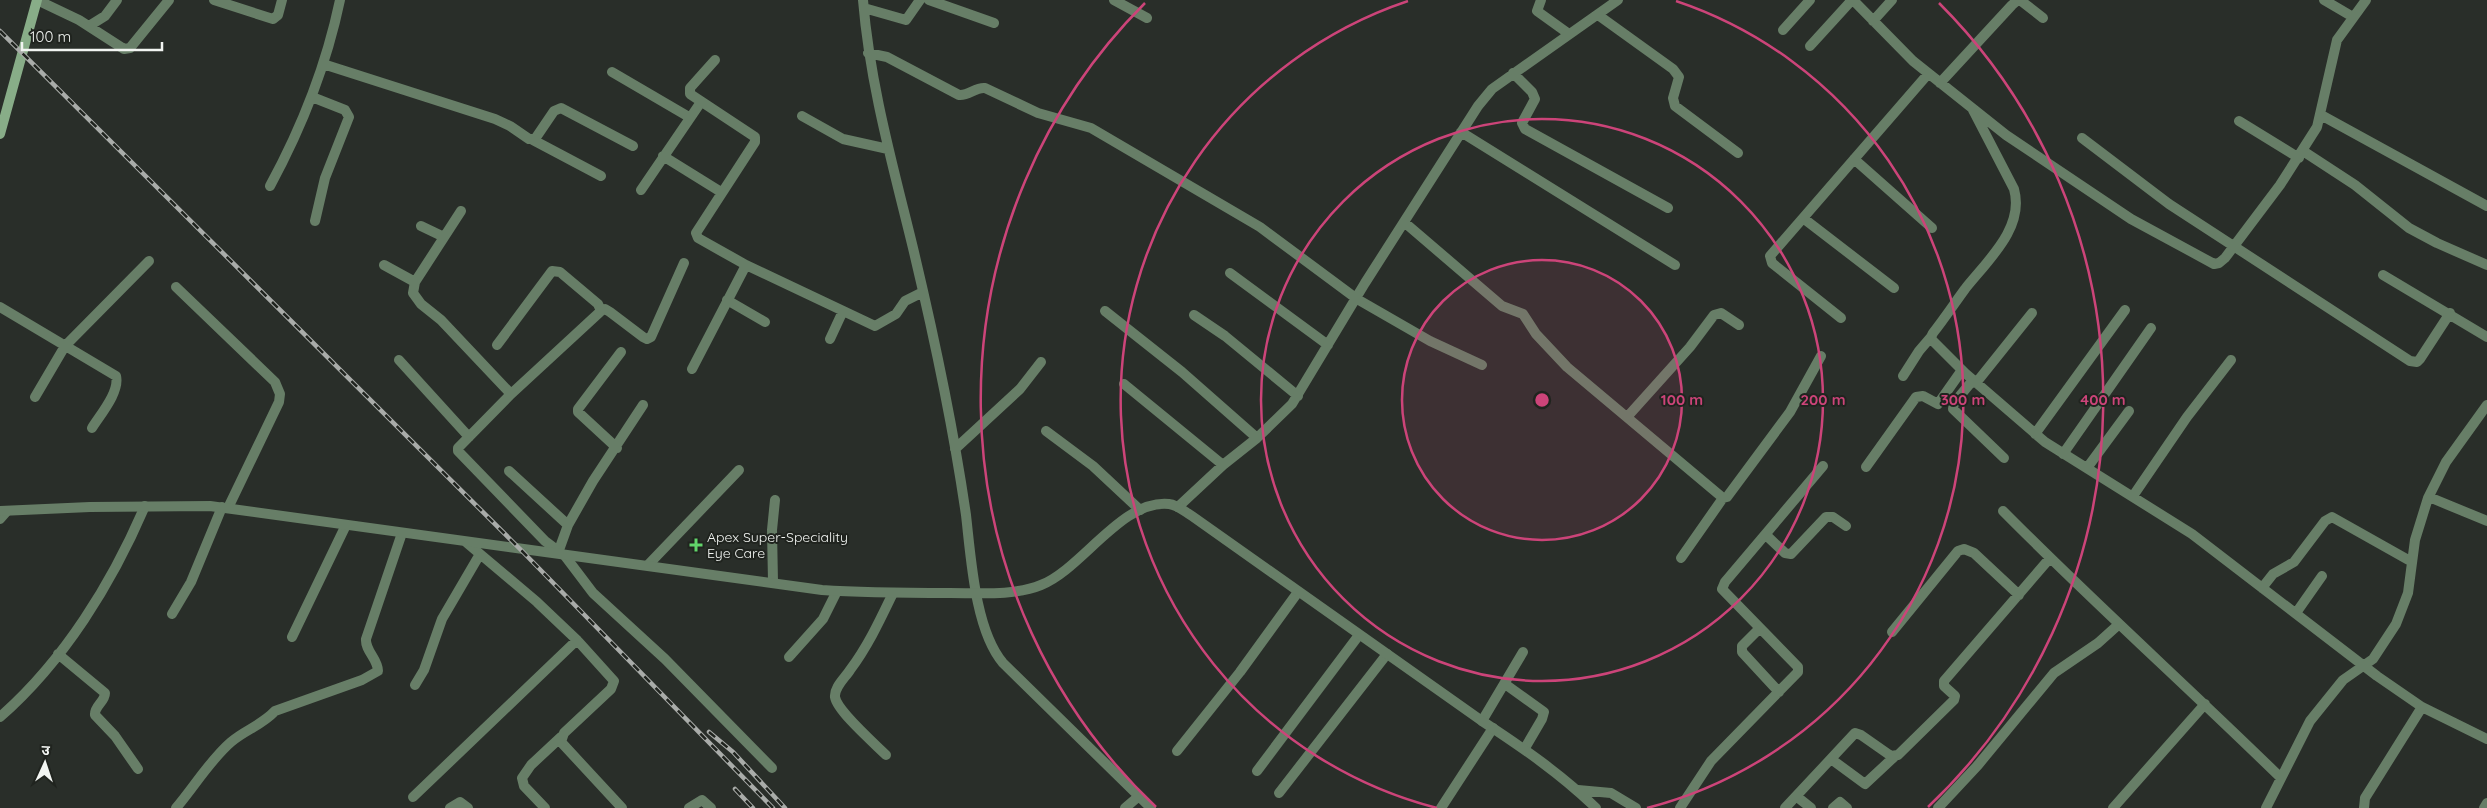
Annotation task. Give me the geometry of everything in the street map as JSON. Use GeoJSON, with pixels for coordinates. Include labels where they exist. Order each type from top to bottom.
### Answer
{"type":"FeatureCollection","features":[{"type":"Feature","properties":{"kind":"main road"},"geometry":{"type":"LineString","coordinates":[[0,134],[3,113],[37,0]]}},
{"type":"Feature","properties":{"kind":"street"},"geometry":{"type":"LineString","coordinates":[[37,0],[89,26],[122,49],[127,50],[169,0]]}},
{"type":"Feature","properties":{"kind":"street"},"geometry":{"type":"LineString","coordinates":[[89,26],[105,16],[117,0]]}},
{"type":"Feature","properties":{"kind":"street"},"geometry":{"type":"LineString","coordinates":[[214,0],[273,19],[278,14],[282,0]]}},
{"type":"Feature","properties":{"kind":"street"},"geometry":{"type":"LineString","coordinates":[[270,186],[294,142],[312,98],[340,0]]}},
{"type":"Feature","properties":{"kind":"street"},"geometry":{"type":"LineString","coordinates":[[920,0],[906,20],[863,4],[868,53],[888,149],[942,373],[956,449],[976,593],[990,646],[995,654],[1152,808]]}},
{"type":"Feature","properties":{"kind":"street"},"geometry":{"type":"LineString","coordinates":[[929,0],[994,22]]}},
{"type":"Feature","properties":{"kind":"street"},"geometry":{"type":"LineString","coordinates":[[1114,0],[1147,18]]}},
{"type":"Feature","properties":{"kind":"street"},"geometry":{"type":"LineString","coordinates":[[1541,0],[1537,11],[1570,34]]}},
{"type":"Feature","properties":{"kind":"street"},"geometry":{"type":"LineString","coordinates":[[1178,507],[1223,465],[1257,438],[1298,396],[1404,222],[1461,132],[1492,89],[1618,0]]}},
{"type":"Feature","properties":{"kind":"street"},"geometry":{"type":"LineString","coordinates":[[1783,30],[1810,0]]}},
{"type":"Feature","properties":{"kind":"street"},"geometry":{"type":"LineString","coordinates":[[1810,46],[1853,0],[1928,74],[1973,110],[2064,176],[2131,219],[2208,263],[2219,263],[2233,247],[2301,154],[2321,115],[2337,40],[2366,0]]}},
{"type":"Feature","properties":{"kind":"street"},"geometry":{"type":"LineString","coordinates":[[1873,21],[1892,0]]}},
{"type":"Feature","properties":{"kind":"street"},"geometry":{"type":"LineString","coordinates":[[1940,84],[2012,4],[2019,0],[2043,18]]}},
{"type":"Feature","properties":{"kind":"street"},"geometry":{"type":"LineString","coordinates":[[2324,0],[2353,17]]}},
{"type":"Feature","properties":{"kind":"street"},"geometry":{"type":"LineString","coordinates":[[1598,15],[1673,69],[1679,77],[1673,98],[1675,106],[1738,153]]}},
{"type":"Feature","properties":{"kind":"street"},"geometry":{"type":"LineString","coordinates":[[868,53],[886,57],[959,95],[985,88],[1038,113],[1092,128],[1260,226],[1357,299],[1430,341],[1482,365]]}},
{"type":"Feature","properties":{"kind":"street"},"geometry":{"type":"LineString","coordinates":[[715,60],[690,88],[690,94],[755,137],[755,142],[696,233],[698,238],[746,266],[875,326],[896,314],[906,301],[923,292]]}},
{"type":"Feature","properties":{"kind":"street"},"geometry":{"type":"LineString","coordinates":[[323,64],[501,121],[532,140],[601,176]]}},
{"type":"Feature","properties":{"kind":"street"},"geometry":{"type":"LineString","coordinates":[[612,72],[689,117]]}},
{"type":"Feature","properties":{"kind":"street"},"geometry":{"type":"LineString","coordinates":[[1513,73],[1532,92],[1535,99],[1522,123],[1525,129],[1668,208]]}},
{"type":"Feature","properties":{"kind":"street"},"geometry":{"type":"LineString","coordinates":[[1841,318],[1772,263],[1772,253],[1928,74]]}},
{"type":"Feature","properties":{"kind":"street"},"geometry":{"type":"LineString","coordinates":[[312,98],[345,110],[349,117],[325,178],[314,221]]}},
{"type":"Feature","properties":{"kind":"street"},"geometry":{"type":"LineString","coordinates":[[641,190],[701,102]]}},
{"type":"Feature","properties":{"kind":"street"},"geometry":{"type":"LineString","coordinates":[[532,140],[538,136],[554,111],[561,108],[633,146]]}},
{"type":"Feature","properties":{"kind":"street"},"geometry":{"type":"LineString","coordinates":[[1903,376],[1919,351],[2006,236],[2015,213],[2016,200],[2014,189],[1973,110]]}},
{"type":"Feature","properties":{"kind":"street"},"geometry":{"type":"LineString","coordinates":[[2321,115],[2487,206]]}},
{"type":"Feature","properties":{"kind":"street"},"geometry":{"type":"LineString","coordinates":[[802,116],[843,139],[888,149]]}},
{"type":"Feature","properties":{"kind":"street"},"geometry":{"type":"LineString","coordinates":[[2239,121],[2355,185],[2409,228],[2437,243],[2487,265]]}},
{"type":"Feature","properties":{"kind":"street"},"geometry":{"type":"LineString","coordinates":[[1461,132],[1676,265]]}},
{"type":"Feature","properties":{"kind":"street"},"geometry":{"type":"LineString","coordinates":[[2082,138],[2169,204],[2410,361],[2420,360],[2450,313]]}},
{"type":"Feature","properties":{"kind":"street"},"geometry":{"type":"LineString","coordinates":[[663,156],[721,192]]}},
{"type":"Feature","properties":{"kind":"street"},"geometry":{"type":"LineString","coordinates":[[1854,159],[1932,228]]}},
{"type":"Feature","properties":{"kind":"street"},"geometry":{"type":"LineString","coordinates":[[461,211],[415,282],[413,293],[416,298],[442,320],[511,394]]}},
{"type":"Feature","properties":{"kind":"street"},"geometry":{"type":"LineString","coordinates":[[1803,218],[1894,288]]}},
{"type":"Feature","properties":{"kind":"street"},"geometry":{"type":"LineString","coordinates":[[1404,222],[1502,306],[1523,314],[1536,334],[1567,367],[1628,416],[1723,498]]}},
{"type":"Feature","properties":{"kind":"street"},"geometry":{"type":"LineString","coordinates":[[421,226],[444,237]]}},
{"type":"Feature","properties":{"kind":"street"},"geometry":{"type":"LineString","coordinates":[[36,398],[66,346],[149,261]]}},
{"type":"Feature","properties":{"kind":"street"},"geometry":{"type":"LineString","coordinates":[[684,262],[651,337],[647,339],[643,337],[610,312],[601,311],[511,394],[458,448],[458,451],[545,541],[562,553],[593,593],[665,658],[772,768]]}},
{"type":"Feature","properties":{"kind":"street"},"geometry":{"type":"LineString","coordinates":[[384,265],[415,282]]}},
{"type":"Feature","properties":{"kind":"street"},"geometry":{"type":"LineString","coordinates":[[692,369],[746,266]]}},
{"type":"Feature","properties":{"kind":"street"},"geometry":{"type":"LineString","coordinates":[[498,345],[552,271],[560,272],[598,304],[601,311]]}},
{"type":"Feature","properties":{"kind":"street"},"geometry":{"type":"LineString","coordinates":[[1230,273],[1328,345]]}},
{"type":"Feature","properties":{"kind":"street"},"geometry":{"type":"LineString","coordinates":[[2383,275],[2450,313],[2487,337]]}},
{"type":"Feature","properties":{"kind":"street"},"geometry":{"type":"LineString","coordinates":[[172,614],[191,582],[225,508],[279,402],[279,388],[176,287]]}},
{"type":"Feature","properties":{"kind":"street"},"geometry":{"type":"LineString","coordinates":[[727,300],[766,322]]}},
{"type":"Feature","properties":{"kind":"street"},"geometry":{"type":"LineString","coordinates":[[0,306],[112,372],[118,379],[113,392],[92,428]]}},
{"type":"Feature","properties":{"kind":"street"},"geometry":{"type":"LineString","coordinates":[[2034,434],[2125,310]]}},
{"type":"Feature","properties":{"kind":"street"},"geometry":{"type":"LineString","coordinates":[[830,340],[843,311]]}},
{"type":"Feature","properties":{"kind":"street"},"geometry":{"type":"LineString","coordinates":[[1105,311],[1182,372],[1257,438]]}},
{"type":"Feature","properties":{"kind":"street"},"geometry":{"type":"LineString","coordinates":[[1628,416],[1690,347],[1714,315],[1721,313],[1739,325]]}},
{"type":"Feature","properties":{"kind":"street"},"geometry":{"type":"LineString","coordinates":[[2004,458],[1953,409],[1954,403],[2032,313]]}},
{"type":"Feature","properties":{"kind":"street"},"geometry":{"type":"LineString","coordinates":[[1194,315],[1226,336],[1298,396]]}},
{"type":"Feature","properties":{"kind":"street"},"geometry":{"type":"LineString","coordinates":[[2063,454],[2151,328]]}},
{"type":"Feature","properties":{"kind":"street"},"geometry":{"type":"LineString","coordinates":[[1931,337],[1962,370],[2034,434],[2192,534],[2364,666],[2422,707],[2487,740]]}},
{"type":"Feature","properties":{"kind":"street"},"geometry":{"type":"LineString","coordinates":[[616,448],[578,412],[578,409],[621,352]]}},
{"type":"Feature","properties":{"kind":"street"},"geometry":{"type":"LineString","coordinates":[[1681,558],[1723,498],[1727,496],[1790,412],[1821,356]]}},
{"type":"Feature","properties":{"kind":"street"},"geometry":{"type":"LineString","coordinates":[[399,360],[469,437]]}},
{"type":"Feature","properties":{"kind":"street"},"geometry":{"type":"LineString","coordinates":[[2133,496],[2187,417],[2231,360]]}},
{"type":"Feature","properties":{"kind":"street"},"geometry":{"type":"LineString","coordinates":[[956,449],[1020,390],[1041,362]]}},
{"type":"Feature","properties":{"kind":"street"},"geometry":{"type":"LineString","coordinates":[[1866,467],[1916,398],[1923,396],[1938,404],[1962,370]]}},
{"type":"Feature","properties":{"kind":"street"},"geometry":{"type":"LineString","coordinates":[[1124,384],[1223,465]]}},
{"type":"Feature","properties":{"kind":"street"},"geometry":{"type":"LineString","coordinates":[[562,553],[568,526],[592,481],[616,448],[643,405]]}},
{"type":"Feature","properties":{"kind":"street"},"geometry":{"type":"LineString","coordinates":[[2266,808],[2310,721],[2343,680],[2364,666],[2380,650],[2396,624],[2408,593],[2416,532],[2428,497],[2454,450],[2487,405]]}},
{"type":"Feature","properties":{"kind":"street"},"geometry":{"type":"LineString","coordinates":[[2087,468],[2129,411]]}},
{"type":"Feature","properties":{"kind":"street"},"geometry":{"type":"LineString","coordinates":[[1046,431],[1093,466],[1140,510]]}},
{"type":"Feature","properties":{"kind":"street"},"geometry":{"type":"LineString","coordinates":[[1680,808],[1711,761],[1798,670],[1722,589],[1725,582],[1823,466]]}},
{"type":"Feature","properties":{"kind":"street"},"geometry":{"type":"LineString","coordinates":[[648,565],[739,470]]}},
{"type":"Feature","properties":{"kind":"street"},"geometry":{"type":"LineString","coordinates":[[509,471],[568,526]]}},
{"type":"Feature","properties":{"kind":"street"},"geometry":{"type":"LineString","coordinates":[[2428,497],[2486,517]]}},
{"type":"Feature","properties":{"kind":"street"},"geometry":{"type":"LineString","coordinates":[[773,582],[772,530],[775,500]]}},
{"type":"Feature","properties":{"kind":"street"},"geometry":{"type":"LineString","coordinates":[[2,514],[144,506],[225,508],[467,543],[562,553],[837,592],[976,593],[1022,590],[1040,586],[1057,577],[1122,522],[1140,510],[1158,504],[1178,507],[1482,721],[1525,748],[1578,790],[1596,808]]}},
{"type":"Feature","properties":{"kind":"street"},"geometry":{"type":"LineString","coordinates":[[0,717],[35,683],[58,654],[119,562],[144,506]]}},
{"type":"Feature","properties":{"kind":"street"},"geometry":{"type":"LineString","coordinates":[[2003,511],[2118,625],[2205,704],[2281,778]]}},
{"type":"Feature","properties":{"kind":"street"},"geometry":{"type":"LineString","coordinates":[[1766,535],[1785,554],[1791,554],[1826,517],[1833,517],[1846,526]]}},
{"type":"Feature","properties":{"kind":"street"},"geometry":{"type":"LineString","coordinates":[[2262,588],[2273,574],[2290,565],[2325,521],[2332,517],[2412,562]]}},
{"type":"Feature","properties":{"kind":"street"},"geometry":{"type":"LineString","coordinates":[[292,637],[346,525]]}},
{"type":"Feature","properties":{"kind":"street"},"geometry":{"type":"LineString","coordinates":[[176,808],[227,746],[238,737],[265,722],[275,711],[362,680],[378,671],[377,664],[365,641],[402,533]]}},
{"type":"Feature","properties":{"kind":"street"},"geometry":{"type":"LineString","coordinates":[[467,543],[577,640],[611,677],[613,685],[572,723],[561,737],[531,765],[522,778],[524,786],[545,808]]}},
{"type":"Feature","properties":{"kind":"street"},"geometry":{"type":"LineString","coordinates":[[1892,632],[1958,551],[1964,549],[1974,553],[2019,596]]}},
{"type":"Feature","properties":{"kind":"street"},"geometry":{"type":"LineString","coordinates":[[416,685],[424,670],[442,620],[480,554]]}},
{"type":"Feature","properties":{"kind":"street"},"geometry":{"type":"LineString","coordinates":[[1831,759],[1859,782],[1865,784],[1898,755],[1954,700],[1955,696],[1944,686],[1944,681],[2050,558]]}},
{"type":"Feature","properties":{"kind":"street"},"geometry":{"type":"LineString","coordinates":[[2296,613],[2322,576]]}},
{"type":"Feature","properties":{"kind":"street"},"geometry":{"type":"LineString","coordinates":[[789,657],[823,619],[837,592]]}},
{"type":"Feature","properties":{"kind":"street"},"geometry":{"type":"LineString","coordinates":[[1177,751],[1240,672],[1298,592]]}},
{"type":"Feature","properties":{"kind":"street"},"geometry":{"type":"LineString","coordinates":[[886,755],[846,714],[837,703],[835,697],[838,687],[865,650],[893,593]]}},
{"type":"Feature","properties":{"kind":"street"},"geometry":{"type":"LineString","coordinates":[[1938,808],[1978,765],[2054,673],[2093,647],[2118,625]]}},
{"type":"Feature","properties":{"kind":"street"},"geometry":{"type":"LineString","coordinates":[[1760,628],[1742,646],[1742,652],[1779,692]]}},
{"type":"Feature","properties":{"kind":"street"},"geometry":{"type":"LineString","coordinates":[[1257,770],[1359,634]]}},
{"type":"Feature","properties":{"kind":"street"},"geometry":{"type":"LineString","coordinates":[[414,798],[577,640]]}},
{"type":"Feature","properties":{"kind":"street"},"geometry":{"type":"LineString","coordinates":[[1482,721],[1523,652]]}},
{"type":"Feature","properties":{"kind":"street"},"geometry":{"type":"LineString","coordinates":[[58,654],[105,693],[104,698],[95,709],[95,715],[116,736],[138,769]]}},
{"type":"Feature","properties":{"kind":"street"},"geometry":{"type":"LineString","coordinates":[[1279,793],[1387,654]]}},
{"type":"Feature","properties":{"kind":"street"},"geometry":{"type":"LineString","coordinates":[[1505,684],[1544,712],[1542,720],[1525,748]]}},
{"type":"Feature","properties":{"kind":"street"},"geometry":{"type":"LineString","coordinates":[[2113,808],[2205,704]]}},
{"type":"Feature","properties":{"kind":"street"},"geometry":{"type":"LineString","coordinates":[[2364,808],[2365,798],[2422,707]]}},
{"type":"Feature","properties":{"kind":"street"},"geometry":{"type":"LineString","coordinates":[[1441,808],[1493,728]]}},
{"type":"Feature","properties":{"kind":"street"},"geometry":{"type":"LineString","coordinates":[[1785,808],[1858,733],[1894,757]]}},
{"type":"Feature","properties":{"kind":"street"},"geometry":{"type":"LineString","coordinates":[[561,737],[564,746],[622,808]]}},
{"type":"Feature","properties":{"kind":"street"},"geometry":{"type":"LineString","coordinates":[[1578,790],[1611,793],[1636,808]]}},
{"type":"Feature","properties":{"kind":"street"},"geometry":{"type":"LineString","coordinates":[[1126,808],[1139,796]]}},
{"type":"Feature","properties":{"kind":"street"},"geometry":{"type":"LineString","coordinates":[[1796,796],[1811,808]]}},
{"type":"Feature","properties":{"kind":"street"},"geometry":{"type":"LineString","coordinates":[[689,808],[702,800],[711,808]]}},
{"type":"Feature","properties":{"kind":"street"},"geometry":{"type":"LineString","coordinates":[[450,808],[460,802],[468,808]]}},
{"type":"Feature","properties":{"kind":"street"},"geometry":{"type":"LineString","coordinates":[[1833,808],[1838,802],[1847,808]]}},
{"type":"Feature","properties":{"kind":"street"},"geometry":{"type":"LineString","coordinates":[[2484,808],[2487,803]]}},
{"type":"Feature","properties":{"kind":"railway"},"geometry":{"type":"LineString","coordinates":[[0,31],[522,551],[773,808]]}},
{"type":"Feature","properties":{"kind":"railway"},"geometry":{"type":"LineString","coordinates":[[709,732],[733,752],[785,808]]}},
{"type":"Feature","properties":{"kind":"railway"},"geometry":{"type":"LineString","coordinates":[[735,789],[753,808]]}},
{"type":"Feature","properties":{"kind":"place","name":"Apex Super-Speciality Eye Care"},"geometry":{"type":"Point","coordinates":[696,545]}}]}
